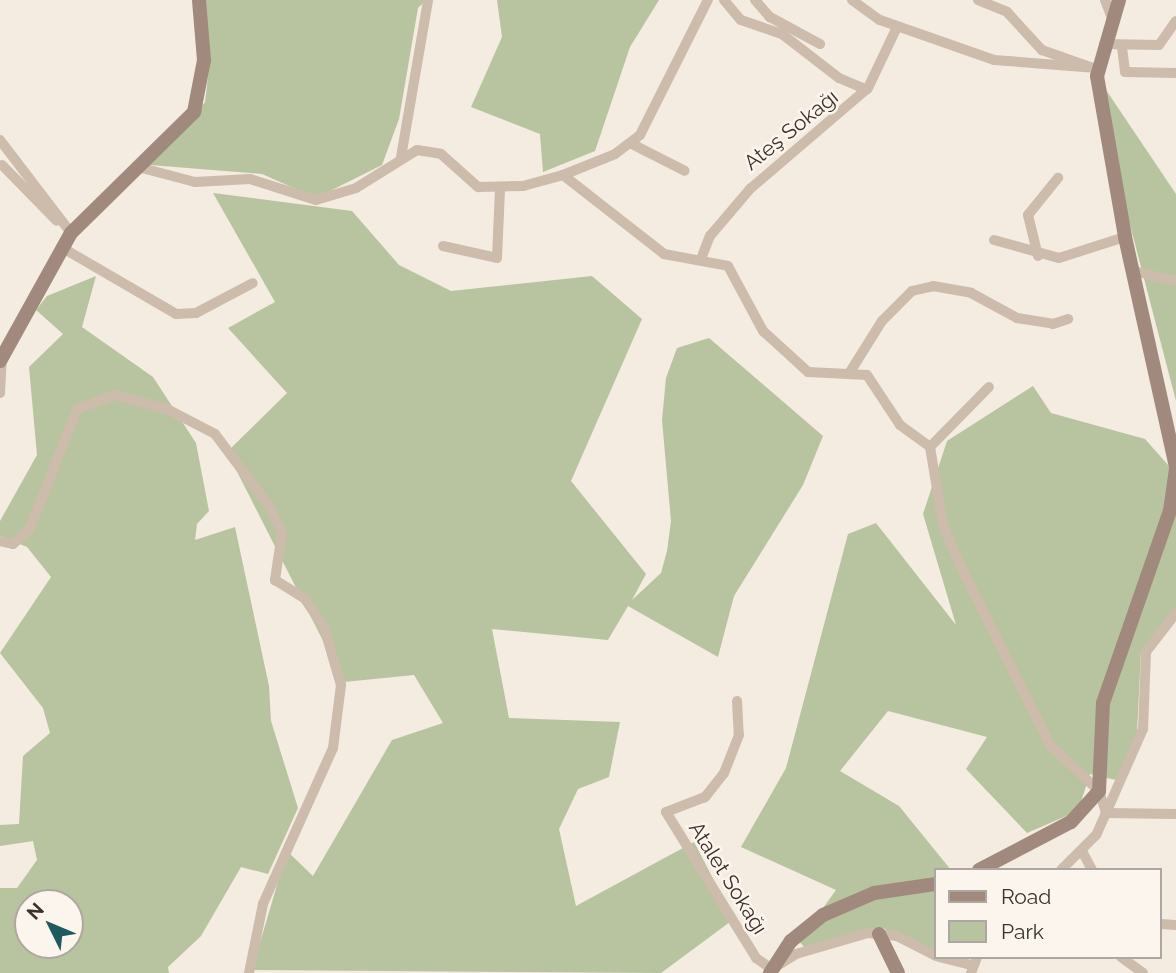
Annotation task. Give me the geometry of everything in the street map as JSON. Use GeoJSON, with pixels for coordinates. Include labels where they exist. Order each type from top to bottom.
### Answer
{"type":"FeatureCollection","features":[{"type":"Feature","properties":{"kind":"street"},"geometry":{"type":"LineString","coordinates":[[0,393],[1,358],[61,247],[71,233],[138,167],[183,127],[200,98],[199,0]]}},
{"type":"Feature","properties":{"kind":"street"},"geometry":{"type":"LineString","coordinates":[[401,158],[428,0]]}},
{"type":"Feature","properties":{"kind":"street"},"geometry":{"type":"LineString","coordinates":[[138,167],[195,182],[250,179],[316,200],[356,188],[401,158],[434,151],[478,187],[500,188],[563,175],[632,144],[666,93],[708,0]]}},
{"type":"Feature","properties":{"kind":"street"},"geometry":{"type":"LineString","coordinates":[[724,0],[741,20],[782,34],[838,78],[867,90]]}},
{"type":"Feature","properties":{"kind":"street"},"geometry":{"type":"LineString","coordinates":[[755,0],[770,18],[820,44]]}},
{"type":"Feature","properties":{"kind":"street"},"geometry":{"type":"LineString","coordinates":[[852,0],[897,27],[1006,63],[1094,68]]}},
{"type":"Feature","properties":{"kind":"street"},"geometry":{"type":"LineString","coordinates":[[978,0],[1007,12],[1033,45],[1094,68]]}},
{"type":"Feature","properties":{"kind":"street"},"geometry":{"type":"LineString","coordinates":[[1007,12],[1008,0]]}},
{"type":"Feature","properties":{"kind":"street"},"geometry":{"type":"LineString","coordinates":[[1105,0],[1112,18]]}},
{"type":"Feature","properties":{"kind":"street"},"geometry":{"type":"LineString","coordinates":[[1106,813],[1099,791],[1103,703],[1170,511],[1176,468],[1125,237],[1094,68],[1119,0]]}},
{"type":"Feature","properties":{"kind":"street"},"geometry":{"type":"LineString","coordinates":[[1104,44],[1122,47],[1159,45],[1176,21]]}},
{"type":"Feature","properties":{"kind":"street","name":"Ateş Sokağı"},"geometry":{"type":"LineString","coordinates":[[701,259],[710,236],[750,189],[867,90],[897,27]]}},
{"type":"Feature","properties":{"kind":"street"},"geometry":{"type":"LineString","coordinates":[[1122,47],[1125,72],[1176,73]]}},
{"type":"Feature","properties":{"kind":"street"},"geometry":{"type":"LineString","coordinates":[[0,140],[71,233]]}},
{"type":"Feature","properties":{"kind":"street"},"geometry":{"type":"LineString","coordinates":[[632,144],[685,171]]}},
{"type":"Feature","properties":{"kind":"street"},"geometry":{"type":"LineString","coordinates":[[2,165],[71,233]]}},
{"type":"Feature","properties":{"kind":"street"},"geometry":{"type":"LineString","coordinates":[[563,175],[664,254],[728,266],[763,331],[808,372],[850,372],[876,383],[900,425],[930,447],[943,525],[960,565],[1050,745],[1099,791]]}},
{"type":"Feature","properties":{"kind":"street"},"geometry":{"type":"LineString","coordinates":[[1038,256],[1028,215],[1058,178]]}},
{"type":"Feature","properties":{"kind":"street"},"geometry":{"type":"LineString","coordinates":[[443,246],[497,258],[500,188]]}},
{"type":"Feature","properties":{"kind":"street"},"geometry":{"type":"LineString","coordinates":[[994,240],[1038,256],[1077,257],[1125,237]]}},
{"type":"Feature","properties":{"kind":"street"},"geometry":{"type":"LineString","coordinates":[[61,247],[176,314],[196,313],[253,283]]}},
{"type":"Feature","properties":{"kind":"street"},"geometry":{"type":"LineString","coordinates":[[1134,271],[1176,281]]}},
{"type":"Feature","properties":{"kind":"street"},"geometry":{"type":"LineString","coordinates":[[850,372],[881,321],[912,291],[933,286],[971,293],[1017,318],[1053,324],[1068,319]]}},
{"type":"Feature","properties":{"kind":"street"},"geometry":{"type":"LineString","coordinates":[[930,447],[989,387]]}},
{"type":"Feature","properties":{"kind":"street"},"geometry":{"type":"LineString","coordinates":[[0,541],[13,544],[30,528],[77,409],[115,396],[167,409],[215,434],[269,506],[282,533],[275,580],[305,599],[324,627],[341,685],[333,748],[263,904],[248,973]]}},
{"type":"Feature","properties":{"kind":"street"},"geometry":{"type":"LineString","coordinates":[[1063,868],[1082,851],[1106,813],[1143,729],[1146,652],[1176,613]]}},
{"type":"Feature","properties":{"kind":"street","name":"Atalet Sokağı"},"geometry":{"type":"LineString","coordinates":[[737,701],[739,735],[724,773],[705,797],[666,813],[745,944],[771,971]]}},
{"type":"Feature","properties":{"kind":"street"},"geometry":{"type":"LineString","coordinates":[[983,868],[1071,822],[1099,791]]}},
{"type":"Feature","properties":{"kind":"street"},"geometry":{"type":"LineString","coordinates":[[1106,813],[1176,814]]}},
{"type":"Feature","properties":{"kind":"street"},"geometry":{"type":"LineString","coordinates":[[1082,851],[1091,868]]}},
{"type":"Feature","properties":{"kind":"street"},"geometry":{"type":"LineString","coordinates":[[771,971],[802,930],[837,907],[891,889],[934,884]]}},
{"type":"Feature","properties":{"kind":"street"},"geometry":{"type":"LineString","coordinates":[[771,971],[820,945],[879,934],[934,955]]}},
{"type":"Feature","properties":{"kind":"street"},"geometry":{"type":"LineString","coordinates":[[879,934],[898,973]]}},
{"type":"Feature","properties":{"kind":"street"},"geometry":{"type":"LineString","coordinates":[[950,959],[973,965]]}},
{"type":"Feature","properties":{"kind":"street"},"geometry":{"type":"LineString","coordinates":[[1124,959],[1143,973]]}},
{"type":"Feature","properties":{"kind":"green space"},"geometry":{"type":"Polygon","coordinates":[[[205,0],[426,0],[418,8],[399,119],[382,165],[316,198],[262,174],[150,165],[205,102],[210,60],[205,0]]]}},
{"type":"Feature","properties":{"kind":"green space"},"geometry":{"type":"Polygon","coordinates":[[[497,0],[659,0],[630,47],[595,151],[543,172],[540,134],[471,107],[502,37],[497,0]]]}},
{"type":"Feature","properties":{"kind":"green space"},"geometry":{"type":"Polygon","coordinates":[[[1102,84],[1176,194],[1176,401],[1094,87],[1102,84]]]}},
{"type":"Feature","properties":{"kind":"green space"},"geometry":{"type":"Polygon","coordinates":[[[213,193],[352,211],[399,265],[451,291],[592,276],[642,319],[571,481],[646,574],[632,600],[661,573],[667,551],[671,521],[662,420],[666,378],[677,348],[709,338],[823,436],[803,485],[734,596],[718,657],[628,606],[608,640],[492,629],[509,718],[620,722],[609,777],[578,789],[559,829],[576,906],[694,842],[734,919],[661,973],[252,970],[287,851],[313,876],[392,740],[443,723],[414,675],[344,682],[227,452],[287,393],[228,328],[275,302],[213,193]]]}},
{"type":"Feature","properties":{"kind":"green space"},"geometry":{"type":"Polygon","coordinates":[[[96,276],[82,327],[153,377],[196,443],[209,511],[197,524],[195,540],[235,527],[269,686],[271,721],[298,808],[268,874],[241,867],[201,936],[168,967],[169,973],[0,973],[0,888],[17,888],[37,860],[33,841],[0,846],[0,825],[19,824],[23,756],[50,733],[43,708],[0,653],[51,577],[27,547],[0,536],[0,521],[37,455],[29,367],[63,334],[36,310],[47,296],[96,276]]]}},
{"type":"Feature","properties":{"kind":"green space"},"geometry":{"type":"Polygon","coordinates":[[[1033,386],[1051,413],[1145,439],[1176,474],[1176,608],[1141,651],[1137,733],[1116,780],[1090,774],[1078,811],[1027,833],[966,769],[987,737],[888,711],[840,771],[899,806],[949,868],[934,868],[934,955],[883,928],[804,947],[799,941],[836,890],[741,847],[786,768],[848,534],[876,523],[956,625],[923,514],[947,441],[1033,386]]]}}]}
